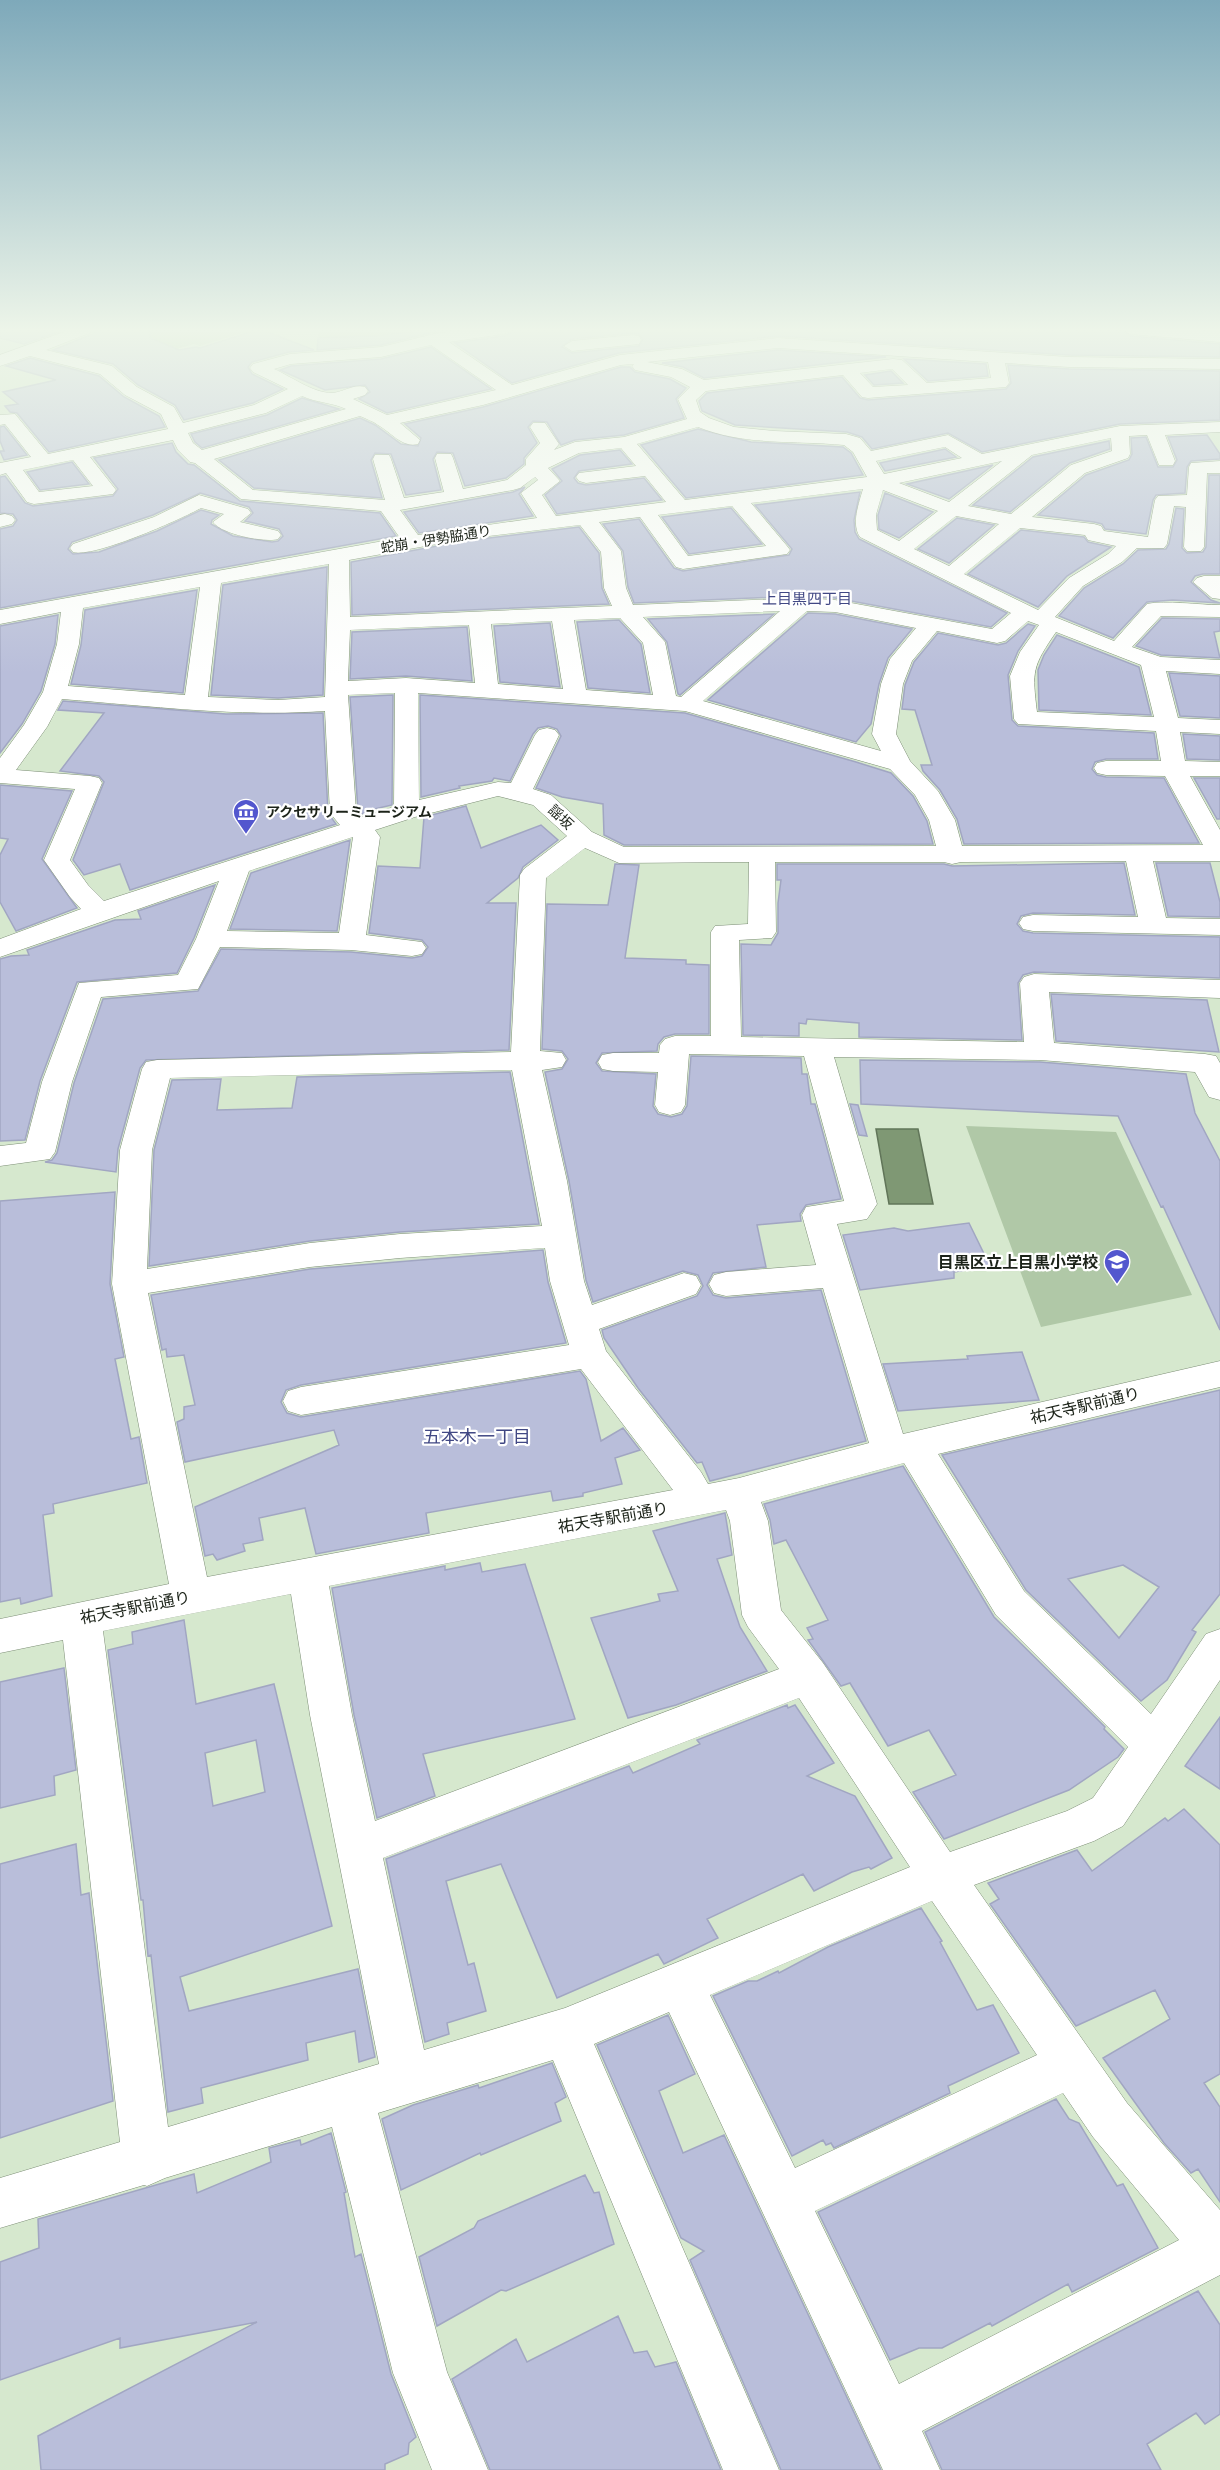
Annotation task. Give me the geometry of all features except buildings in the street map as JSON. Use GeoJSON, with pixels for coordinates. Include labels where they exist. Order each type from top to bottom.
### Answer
{"type":"FeatureCollection","features":[{"type":"Feature","properties":{"kind":"street"},"geometry":{"type":"LineString","coordinates":[[30,444],[44,461]]}},
{"type":"Feature","properties":{"kind":"street"},"geometry":{"type":"LineString","coordinates":[[6,468],[124,444]]}},
{"type":"Feature","properties":{"kind":"street"},"geometry":{"type":"LineString","coordinates":[[184,444],[197,458],[248,495],[392,505],[455,496],[513,484],[537,466],[575,448],[624,444]]}},
{"type":"Feature","properties":{"kind":"street"},"geometry":{"type":"LineString","coordinates":[[197,458],[231,444]]}},
{"type":"Feature","properties":{"kind":"street"},"geometry":{"type":"LineString","coordinates":[[550,444],[535,459],[537,466],[550,481],[531,492],[550,522]]}},
{"type":"Feature","properties":{"kind":"street"},"geometry":{"type":"LineString","coordinates":[[627,444],[680,506]]}},
{"type":"Feature","properties":{"kind":"street"},"geometry":{"type":"LineString","coordinates":[[855,444],[877,481],[914,497],[1011,522],[1094,530],[1095,536],[1157,544],[1166,500],[1197,502]]}},
{"type":"Feature","properties":{"kind":"street"},"geometry":{"type":"LineString","coordinates":[[864,458],[932,444]]}},
{"type":"Feature","properties":{"kind":"street"},"geometry":{"type":"LineString","coordinates":[[953,444],[978,460]]}},
{"type":"Feature","properties":{"kind":"street","name":"蛇崩・伊勢脇通り"},"geometry":{"type":"LineString","coordinates":[[0,617],[211,581],[413,542],[550,522],[877,481],[1058,444]]}},
{"type":"Feature","properties":{"kind":"street"},"geometry":{"type":"LineString","coordinates":[[950,575],[1011,522],[1078,469],[1121,454],[1121,444]]}},
{"type":"Feature","properties":{"kind":"street"},"geometry":{"type":"LineString","coordinates":[[1160,444],[1166,461]]}},
{"type":"Feature","properties":{"kind":"street"},"geometry":{"type":"LineString","coordinates":[[900,550],[1027,451]]}},
{"type":"Feature","properties":{"kind":"street"},"geometry":{"type":"LineString","coordinates":[[6,468],[34,498],[106,490],[79,455]]}},
{"type":"Feature","properties":{"kind":"street"},"geometry":{"type":"LineString","coordinates":[[444,458],[455,496]]}},
{"type":"Feature","properties":{"kind":"street"},"geometry":{"type":"LineString","coordinates":[[382,459],[392,505],[413,542]]}},
{"type":"Feature","properties":{"kind":"street"},"geometry":{"type":"LineString","coordinates":[[1194,547],[1198,467],[1220,467]]}},
{"type":"Feature","properties":{"kind":"street"},"geometry":{"type":"LineString","coordinates":[[586,477],[649,470]]}},
{"type":"Feature","properties":{"kind":"street"},"geometry":{"type":"LineString","coordinates":[[877,481],[866,515],[867,533],[1039,619],[1152,663],[1220,667]]}},
{"type":"Feature","properties":{"kind":"street"},"geometry":{"type":"LineString","coordinates":[[257,496],[246,511],[223,522],[271,535]]}},
{"type":"Feature","properties":{"kind":"street"},"geometry":{"type":"LineString","coordinates":[[645,510],[683,563],[780,550],[737,499]]}},
{"type":"Feature","properties":{"kind":"street"},"geometry":{"type":"LineString","coordinates":[[80,548],[124,527],[161,520],[199,501],[241,513]]}},
{"type":"Feature","properties":{"kind":"street"},"geometry":{"type":"LineString","coordinates":[[585,518],[611,551],[615,588],[625,611],[654,642],[676,704]]}},
{"type":"Feature","properties":{"kind":"street"},"geometry":{"type":"LineString","coordinates":[[124,527],[155,540]]}},
{"type":"Feature","properties":{"kind":"street"},"geometry":{"type":"LineString","coordinates":[[339,624],[802,604],[835,606],[997,636],[1039,619],[1076,582],[1114,558],[1132,542]]}},
{"type":"Feature","properties":{"kind":"street"},"geometry":{"type":"LineString","coordinates":[[339,557],[336,696],[343,813],[367,837],[351,942]]}},
{"type":"Feature","properties":{"kind":"street"},"geometry":{"type":"LineString","coordinates":[[195,703],[211,581]]}},
{"type":"Feature","properties":{"kind":"street"},"geometry":{"type":"LineString","coordinates":[[1220,582],[1204,582],[1220,593]]}},
{"type":"Feature","properties":{"kind":"street"},"geometry":{"type":"LineString","coordinates":[[676,704],[802,604]]}},
{"type":"Feature","properties":{"kind":"street"},"geometry":{"type":"LineString","coordinates":[[0,776],[35,728],[55,692],[68,644],[73,606]]}},
{"type":"Feature","properties":{"kind":"street"},"geometry":{"type":"LineString","coordinates":[[1118,650],[1155,609],[1193,612],[1220,611]]}},
{"type":"Feature","properties":{"kind":"street"},"geometry":{"type":"LineString","coordinates":[[562,614],[576,697]]}},
{"type":"Feature","properties":{"kind":"street"},"geometry":{"type":"LineString","coordinates":[[478,618],[488,689]]}},
{"type":"Feature","properties":{"kind":"street"},"geometry":{"type":"LineString","coordinates":[[1039,619],[1032,652],[1021,676],[1026,719],[1220,727]]}},
{"type":"Feature","properties":{"kind":"street"},"geometry":{"type":"LineString","coordinates":[[932,623],[901,659],[892,684],[884,734],[899,764],[926,790],[942,820],[952,856]]}},
{"type":"Feature","properties":{"kind":"street"},"geometry":{"type":"LineString","coordinates":[[1152,663],[1164,703],[1174,769],[1220,853]]}},
{"type":"Feature","properties":{"kind":"street"},"geometry":{"type":"LineString","coordinates":[[55,692],[278,707],[405,685],[488,689],[676,704],[899,764]]}},
{"type":"Feature","properties":{"kind":"street"},"geometry":{"type":"LineString","coordinates":[[405,685],[407,811]]}},
{"type":"Feature","properties":{"kind":"street"},"geometry":{"type":"LineString","coordinates":[[519,792],[547,735]]}},
{"type":"Feature","properties":{"kind":"street"},"geometry":{"type":"LineString","coordinates":[[1125,794],[1110,768],[1220,769]]}},
{"type":"Feature","properties":{"kind":"street"},"geometry":{"type":"LineString","coordinates":[[0,776],[90,783],[57,860],[79,891],[99,912]]}},
{"type":"Feature","properties":{"kind":"street","name":"謡坂"},"geometry":{"type":"LineString","coordinates":[[0,949],[99,912],[407,811],[443,800],[498,789],[519,792],[542,800],[583,837],[619,855],[952,856],[1220,853]]}},
{"type":"Feature","properties":{"kind":"street"},"geometry":{"type":"LineString","coordinates":[[583,837],[533,875],[538,1060],[567,1281],[585,1339],[688,1482],[697,1502]]}},
{"type":"Feature","properties":{"kind":"street"},"geometry":{"type":"LineString","coordinates":[[1138,854],[1154,927]]}},
{"type":"Feature","properties":{"kind":"street"},"geometry":{"type":"LineString","coordinates":[[726,1045],[725,932],[762,932],[762,856]]}},
{"type":"Feature","properties":{"kind":"street"},"geometry":{"type":"LineString","coordinates":[[0,1156],[39,1152],[57,1082],[89,989],[188,983],[210,939],[237,868]]}},
{"type":"Feature","properties":{"kind":"street"},"geometry":{"type":"LineString","coordinates":[[1033,923],[1220,927]]}},
{"type":"Feature","properties":{"kind":"street"},"geometry":{"type":"LineString","coordinates":[[210,939],[351,942],[412,948]]}},
{"type":"Feature","properties":{"kind":"street"},"geometry":{"type":"LineString","coordinates":[[1040,1051],[1034,983],[1219,992]]}},
{"type":"Feature","properties":{"kind":"street"},"geometry":{"type":"LineString","coordinates":[[670,1105],[675,1045],[1040,1051],[1213,1061],[1220,1090]]}},
{"type":"Feature","properties":{"kind":"street"},"geometry":{"type":"LineString","coordinates":[[816,1047],[861,1204],[855,1211],[818,1215],[836,1275],[902,1449],[1010,1603],[1152,1744]]}},
{"type":"Feature","properties":{"kind":"street"},"geometry":{"type":"LineString","coordinates":[[191,1596],[129,1284],[136,1150],[157,1069],[538,1060]]}},
{"type":"Feature","properties":{"kind":"street"},"geometry":{"type":"LineString","coordinates":[[614,1062],[673,1063]]}},
{"type":"Feature","properties":{"kind":"street"},"geometry":{"type":"LineString","coordinates":[[129,1284],[310,1255],[400,1246],[560,1236]]}},
{"type":"Feature","properties":{"kind":"street"},"geometry":{"type":"LineString","coordinates":[[726,1284],[836,1275]]}},
{"type":"Feature","properties":{"kind":"street"},"geometry":{"type":"LineString","coordinates":[[301,1401],[585,1339],[684,1286]]}},
{"type":"Feature","properties":{"kind":"street","name":"祐天寺駅前通り"},"geometry":{"type":"LineString","coordinates":[[0,1636],[191,1596],[740,1493],[902,1449],[1220,1374]]}},
{"type":"Feature","properties":{"kind":"street"},"geometry":{"type":"LineString","coordinates":[[740,1493],[749,1521],[762,1615],[808,1676],[941,1876],[1110,2120],[1219,2248],[888,2420]]}},
{"type":"Feature","properties":{"kind":"street"},"geometry":{"type":"LineString","coordinates":[[307,1574],[332,1715],[406,2079]]}},
{"type":"Feature","properties":{"kind":"street"},"geometry":{"type":"LineString","coordinates":[[81,1618],[147,2161]]}},
{"type":"Feature","properties":{"kind":"street"},"geometry":{"type":"LineString","coordinates":[[0,2203],[147,2161],[406,2079],[565,2032],[941,1876],[1079,1827],[1108,1812],[1220,1646]]}},
{"type":"Feature","properties":{"kind":"street"},"geometry":{"type":"LineString","coordinates":[[359,1847],[808,1676]]}},
{"type":"Feature","properties":{"kind":"street"},"geometry":{"type":"LineString","coordinates":[[681,1985],[912,2470]]}},
{"type":"Feature","properties":{"kind":"street"},"geometry":{"type":"LineString","coordinates":[[565,2032],[752,2470]]}},
{"type":"Feature","properties":{"kind":"street"},"geometry":{"type":"LineString","coordinates":[[783,2199],[1071,2064]]}},
{"type":"Feature","properties":{"kind":"street"},"geometry":{"type":"LineString","coordinates":[[349,2097],[420,2373],[460,2470]]}},
{"type":"Feature","properties":{"kind":"shaded area"},"geometry":{"type":"Polygon","coordinates":[[[966,1126],[1116,1132],[1192,1295],[1041,1327],[966,1126]]]}},
{"type":"Feature","properties":{"kind":"shaded area"},"geometry":{"type":"Polygon","coordinates":[[[876,1129],[918,1129],[933,1204],[889,1204],[876,1129]]]}},
{"type":"Feature","properties":{"kind":"place","name":"アクセサリーミュージアム"},"geometry":{"type":"Point","coordinates":[246,835]}},
{"type":"Feature","properties":{"kind":"place","name":"目黒区立上目黒小学校"},"geometry":{"type":"Point","coordinates":[1117,1285]}},
{"type":"Feature","properties":{"kind":"district","name":"上目黒四丁目"},"geometry":{"type":"Point","coordinates":[807,599]}},
{"type":"Feature","properties":{"kind":"district","name":"五本木一丁目"},"geometry":{"type":"Point","coordinates":[477,1437]}}]}
